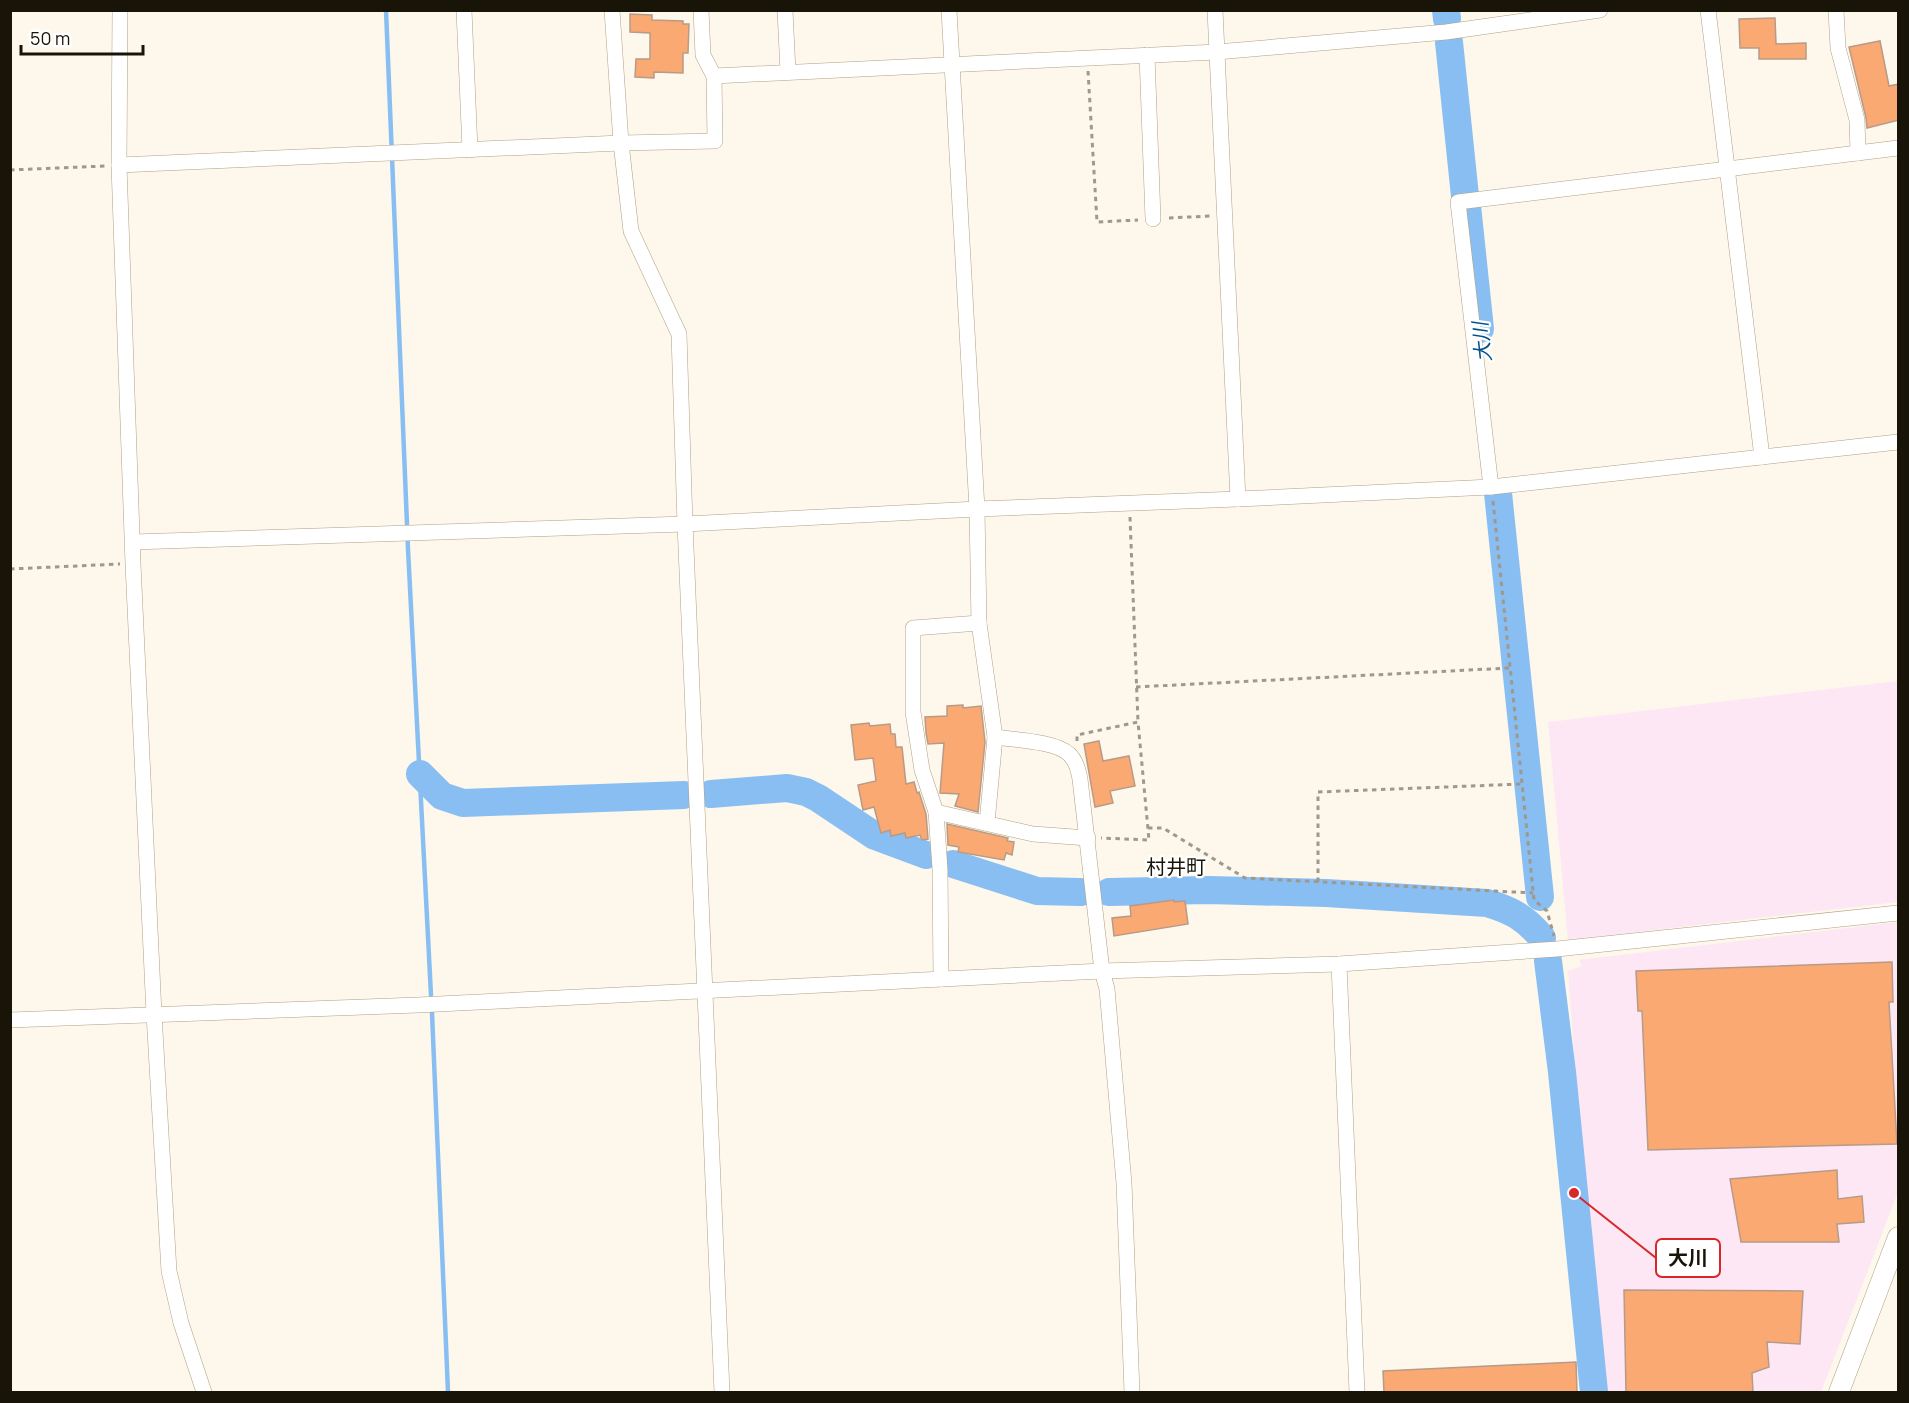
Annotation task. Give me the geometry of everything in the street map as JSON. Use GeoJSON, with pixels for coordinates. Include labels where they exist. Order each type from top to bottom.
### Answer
{"type":"FeatureCollection","features":[{"type":"Feature","properties":{"kind":"main road"},"geometry":{"type":"LineString","coordinates":[[1839,1392],[1899,1238]]}},
{"type":"Feature","properties":{"kind":"street"},"geometry":{"type":"LineString","coordinates":[[120,10],[119,165],[133,542],[154,1014],[169,1271],[181,1323],[204,1392]]}},
{"type":"Feature","properties":{"kind":"street"},"geometry":{"type":"LineString","coordinates":[[464,10],[470,150]]}},
{"type":"Feature","properties":{"kind":"street"},"geometry":{"type":"LineString","coordinates":[[612,10],[621,143],[631,231],[679,333],[722,1392]]}},
{"type":"Feature","properties":{"kind":"street"},"geometry":{"type":"LineString","coordinates":[[119,165],[715,141],[714,76],[703,55],[701,10]]}},
{"type":"Feature","properties":{"kind":"street"},"geometry":{"type":"LineString","coordinates":[[785,10],[788,72]]}},
{"type":"Feature","properties":{"kind":"street"},"geometry":{"type":"LineString","coordinates":[[949,10],[977,509],[979,623],[995,737],[987,824]]}},
{"type":"Feature","properties":{"kind":"street"},"geometry":{"type":"LineString","coordinates":[[1215,10],[1238,499]]}},
{"type":"Feature","properties":{"kind":"street"},"geometry":{"type":"LineString","coordinates":[[714,76],[1217,52],[1446,32],[1600,10]]}},
{"type":"Feature","properties":{"kind":"street"},"geometry":{"type":"LineString","coordinates":[[1708,10],[1762,458]]}},
{"type":"Feature","properties":{"kind":"street"},"geometry":{"type":"LineString","coordinates":[[1836,10],[1838,48],[1857,120],[1858,153]]}},
{"type":"Feature","properties":{"kind":"street"},"geometry":{"type":"LineString","coordinates":[[1147,55],[1153,219]]}},
{"type":"Feature","properties":{"kind":"street"},"geometry":{"type":"LineString","coordinates":[[1491,487],[1458,202],[1899,148]]}},
{"type":"Feature","properties":{"kind":"street"},"geometry":{"type":"LineString","coordinates":[[133,542],[685,524],[1491,487],[1899,442]]}},
{"type":"Feature","properties":{"kind":"street"},"geometry":{"type":"LineString","coordinates":[[941,979],[940,869],[936,812],[922,770],[913,712],[913,628],[979,623]]}},
{"type":"Feature","properties":{"kind":"street"},"geometry":{"type":"LineString","coordinates":[[995,737],[1048,745],[1067,752],[1077,764],[1088,838],[1102,971],[1107,989],[1124,1183],[1132,1392]]}},
{"type":"Feature","properties":{"kind":"street"},"geometry":{"type":"LineString","coordinates":[[936,812],[1033,834],[1088,838]]}},
{"type":"Feature","properties":{"kind":"street"},"geometry":{"type":"LineString","coordinates":[[10,1020],[430,1004],[1102,971],[1339,964],[1557,949],[1899,913]]}},
{"type":"Feature","properties":{"kind":"street"},"geometry":{"type":"LineString","coordinates":[[1339,964],[1357,1392]]}},
{"type":"Feature","properties":{"kind":"path"},"geometry":{"type":"LineString","coordinates":[[1087,58],[1097,222],[1223,215]]}},
{"type":"Feature","properties":{"kind":"path"},"geometry":{"type":"LineString","coordinates":[[10,170],[119,165]]}},
{"type":"Feature","properties":{"kind":"path"},"geometry":{"type":"LineString","coordinates":[[1491,487],[1534,900],[1547,911],[1557,949]]}},
{"type":"Feature","properties":{"kind":"path"},"geometry":{"type":"LineString","coordinates":[[1088,838],[1149,840],[1138,722],[1129,503]]}},
{"type":"Feature","properties":{"kind":"path"},"geometry":{"type":"LineString","coordinates":[[10,569],[134,564]]}},
{"type":"Feature","properties":{"kind":"path"},"geometry":{"type":"LineString","coordinates":[[1136,687],[1510,668]]}},
{"type":"Feature","properties":{"kind":"path"},"geometry":{"type":"LineString","coordinates":[[1077,764],[1077,735],[1138,722]]}},
{"type":"Feature","properties":{"kind":"path"},"geometry":{"type":"LineString","coordinates":[[1318,882],[1318,792],[1522,784]]}},
{"type":"Feature","properties":{"kind":"path"},"geometry":{"type":"LineString","coordinates":[[1148,828],[1163,828],[1245,878],[1533,892]]}},
{"type":"Feature","properties":{"kind":"shaded area"},"geometry":{"type":"Polygon","coordinates":[[[1898,681],[1898,902],[1568,940],[1548,722],[1898,681]]]}},
{"type":"Feature","properties":{"kind":"shaded area"},"geometry":{"type":"Polygon","coordinates":[[[1898,922],[1898,1192],[1821,1392],[1601,1392],[1568,1078],[1574,1052],[1568,971],[1582,966],[1579,960],[1898,922]]]}},
{"type":"Feature","properties":{"kind":"building"},"geometry":{"type":"Polygon","coordinates":[[[630,14],[652,15],[652,20],[683,21],[683,24],[689,24],[688,53],[683,53],[683,73],[654,72],[654,78],[635,77],[636,59],[650,59],[650,33],[630,32],[630,14]]]}},
{"type":"Feature","properties":{"kind":"building"},"geometry":{"type":"Polygon","coordinates":[[[1775,18],[1776,44],[1806,43],[1806,59],[1759,59],[1759,48],[1740,48],[1739,19],[1775,18]]]}},
{"type":"Feature","properties":{"kind":"building"},"geometry":{"type":"Polygon","coordinates":[[[1880,41],[1889,86],[1899,84],[1899,120],[1867,128],[1849,47],[1880,41]]]}},
{"type":"Feature","properties":{"kind":"building"},"geometry":{"type":"Polygon","coordinates":[[[963,705],[963,708],[981,706],[985,742],[978,812],[955,806],[959,794],[940,793],[944,743],[928,744],[926,733],[925,717],[947,716],[947,706],[963,705]]]}},
{"type":"Feature","properties":{"kind":"building"},"geometry":{"type":"Polygon","coordinates":[[[869,723],[870,726],[890,724],[891,734],[895,734],[896,747],[902,747],[906,784],[914,782],[917,793],[919,792],[926,814],[928,839],[922,840],[920,835],[906,838],[905,833],[891,836],[890,830],[881,833],[874,807],[863,810],[858,785],[876,781],[873,758],[855,760],[851,725],[869,723]]]}},
{"type":"Feature","properties":{"kind":"building"},"geometry":{"type":"Polygon","coordinates":[[[1099,741],[1103,761],[1129,756],[1135,786],[1110,791],[1113,803],[1095,807],[1084,744],[1099,741]]]}},
{"type":"Feature","properties":{"kind":"building"},"geometry":{"type":"Polygon","coordinates":[[[947,824],[1008,838],[1007,841],[1014,842],[1012,855],[1006,853],[1004,860],[958,852],[959,847],[948,845],[947,824]]]}},
{"type":"Feature","properties":{"kind":"building"},"geometry":{"type":"Polygon","coordinates":[[[1174,900],[1174,902],[1185,901],[1188,924],[1114,936],[1112,918],[1131,916],[1130,906],[1174,900]]]}},
{"type":"Feature","properties":{"kind":"building"},"geometry":{"type":"Polygon","coordinates":[[[1892,962],[1893,1002],[1889,1002],[1897,1144],[1648,1150],[1642,1011],[1638,1011],[1636,971],[1892,962]]]}},
{"type":"Feature","properties":{"kind":"building"},"geometry":{"type":"Polygon","coordinates":[[[1837,1170],[1838,1199],[1862,1196],[1864,1222],[1837,1224],[1839,1242],[1741,1242],[1730,1179],[1837,1170]]]}},
{"type":"Feature","properties":{"kind":"building"},"geometry":{"type":"Polygon","coordinates":[[[1624,1290],[1803,1291],[1800,1344],[1767,1342],[1769,1367],[1752,1373],[1753,1392],[1626,1392],[1624,1290]]]}},
{"type":"Feature","properties":{"kind":"building"},"geometry":{"type":"Polygon","coordinates":[[[1576,1362],[1577,1392],[1384,1392],[1383,1371],[1576,1362]]]}},
{"type":"Feature","properties":{"kind":"waterway"},"geometry":{"type":"LineString","coordinates":[[386,10],[408,549],[431,995]]}},
{"type":"Feature","properties":{"kind":"waterway","name":"大川"},"geometry":{"type":"LineString","coordinates":[[1446,10],[1447,19]]}},
{"type":"Feature","properties":{"kind":"waterway","name":"大川"},"geometry":{"type":"LineString","coordinates":[[1449,42],[1465,196]]}},
{"type":"Feature","properties":{"kind":"waterway","name":"大川"},"geometry":{"type":"LineString","coordinates":[[1467,206],[1480,329]]}},
{"type":"Feature","properties":{"kind":"waterway"},"geometry":{"type":"LineString","coordinates":[[1498,493],[1540,897]]}},
{"type":"Feature","properties":{"kind":"waterway"},"geometry":{"type":"LineString","coordinates":[[420,774],[442,796],[463,803],[684,795]]}},
{"type":"Feature","properties":{"kind":"waterway"},"geometry":{"type":"LineString","coordinates":[[711,794],[787,788],[806,792],[875,836],[926,855]]}},
{"type":"Feature","properties":{"kind":"waterway"},"geometry":{"type":"LineString","coordinates":[[953,864],[1037,891],[1080,892]]}},
{"type":"Feature","properties":{"kind":"waterway"},"geometry":{"type":"LineString","coordinates":[[1109,892],[1208,890],[1326,893],[1487,903],[1518,916],[1542,938]]}},
{"type":"Feature","properties":{"kind":"waterway","name":"大川"},"geometry":{"type":"LineString","coordinates":[[1548,961],[1562,1072],[1594,1392]]}},
{"type":"Feature","properties":{"kind":"waterway"},"geometry":{"type":"LineString","coordinates":[[432,1013],[448,1392]]}},
{"type":"Feature","properties":{"kind":"place","name":"大川"},"geometry":{"type":"Point","coordinates":[1574,1193]}},
{"type":"Feature","properties":{"kind":"district","name":"村井町"},"geometry":{"type":"Point","coordinates":[1176,867]}}]}
